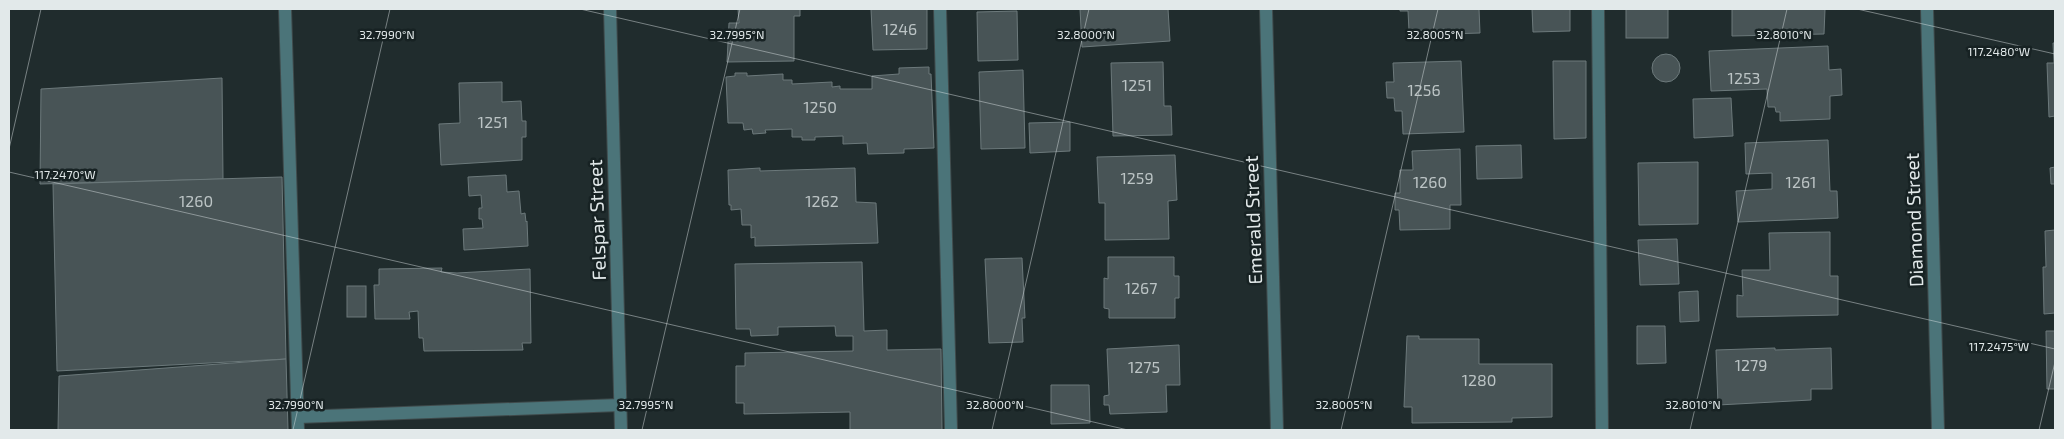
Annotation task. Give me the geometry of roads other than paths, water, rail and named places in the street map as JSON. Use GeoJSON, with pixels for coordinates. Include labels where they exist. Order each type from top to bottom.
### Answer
{"type":"FeatureCollection","features":[{"type":"Feature","properties":{"kind":"street"},"geometry":{"type":"LineString","coordinates":[[285,9],[298,424],[620,405]]}},
{"type":"Feature","properties":{"kind":"street","name":"Felspar Street"},"geometry":{"type":"LineString","coordinates":[[610,9],[621,430]]}},
{"type":"Feature","properties":{"kind":"street"},"geometry":{"type":"LineString","coordinates":[[940,9],[951,430]]}},
{"type":"Feature","properties":{"kind":"street","name":"Emerald Street"},"geometry":{"type":"LineString","coordinates":[[1266,9],[1277,430]]}},
{"type":"Feature","properties":{"kind":"street"},"geometry":{"type":"LineString","coordinates":[[1598,9],[1602,430]]}},
{"type":"Feature","properties":{"kind":"street","name":"Diamond Street"},"geometry":{"type":"LineString","coordinates":[[1927,9],[1938,430]]}}]}
